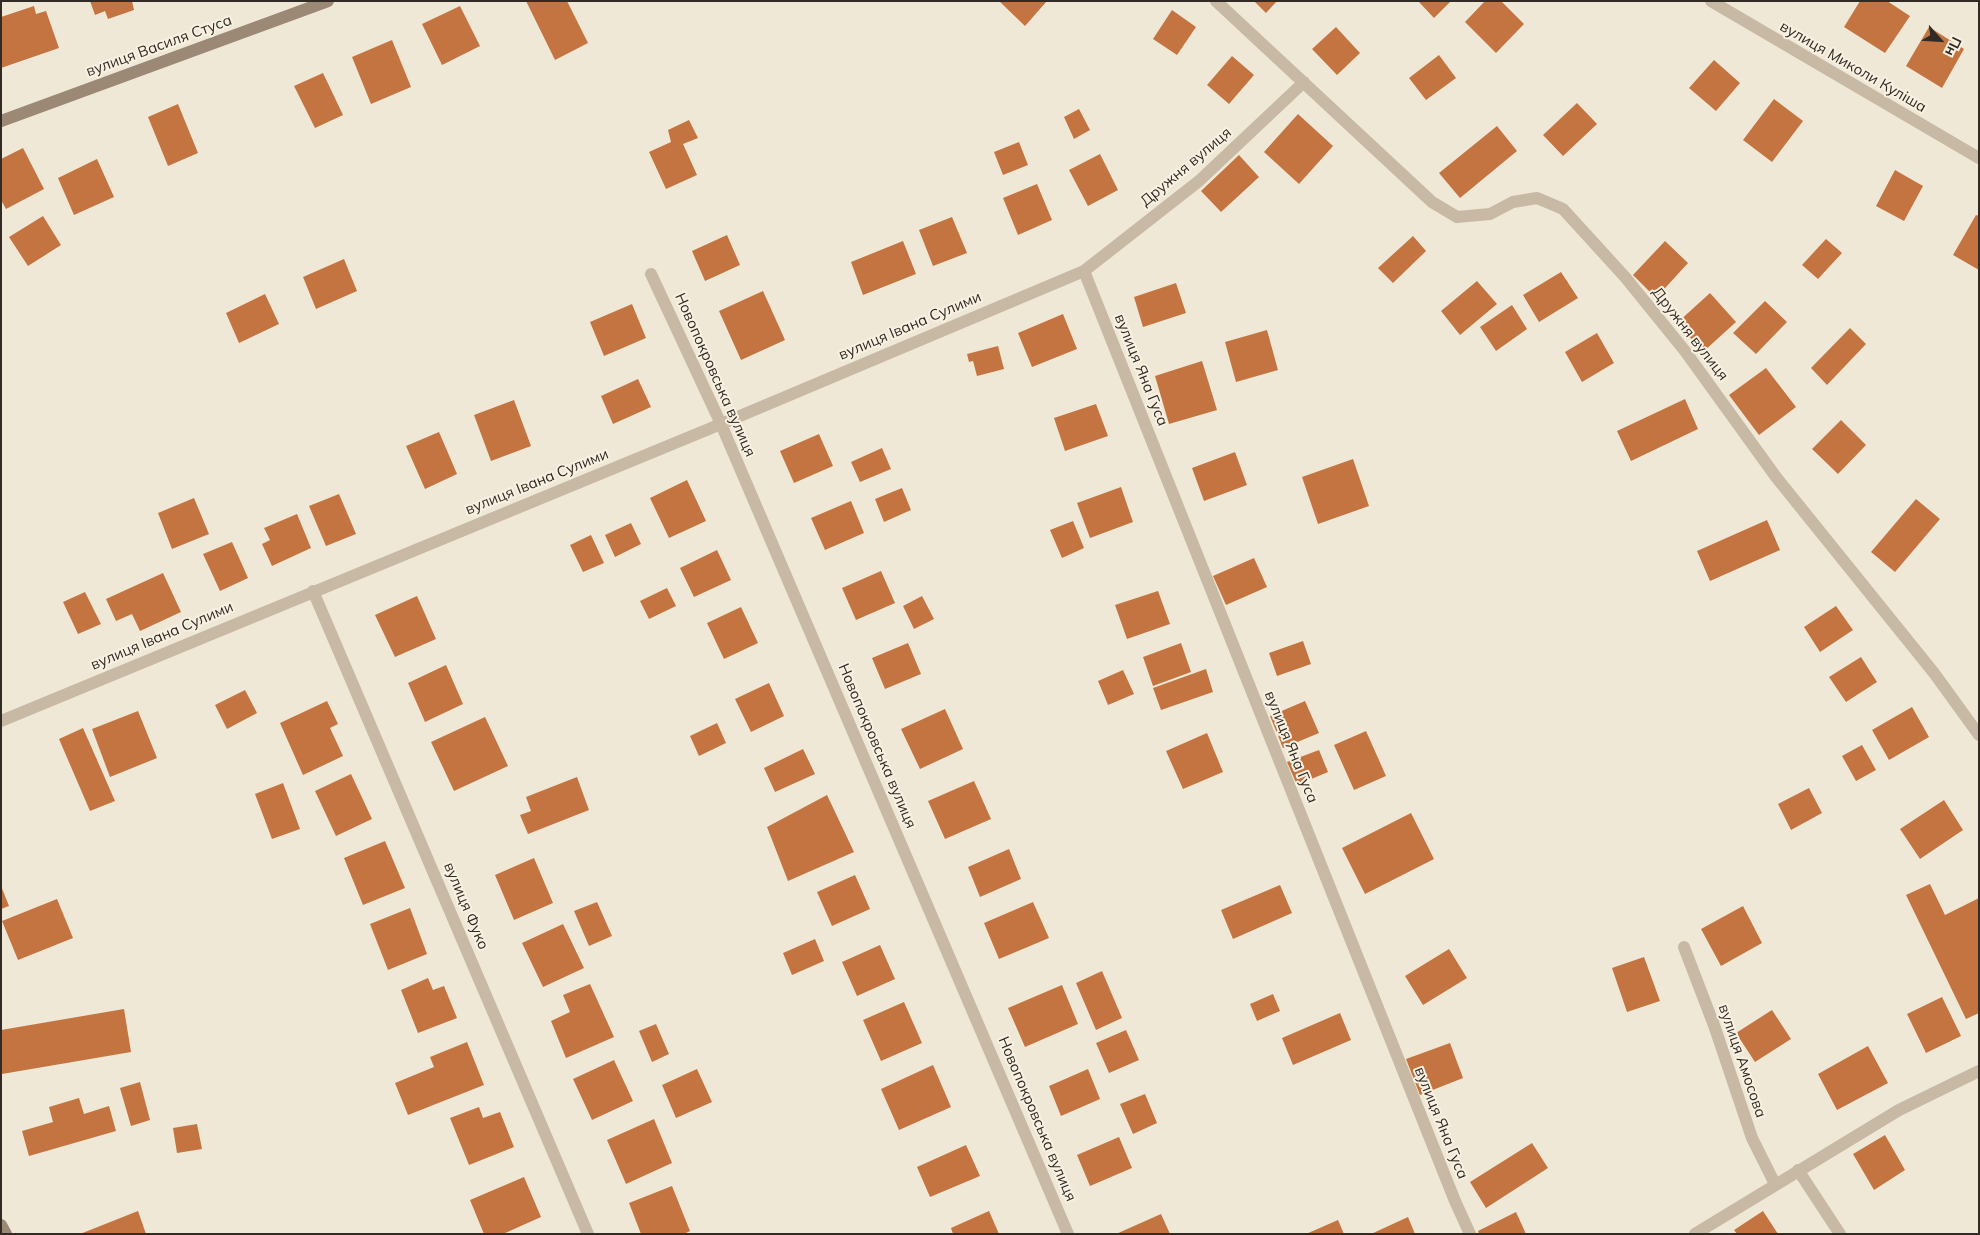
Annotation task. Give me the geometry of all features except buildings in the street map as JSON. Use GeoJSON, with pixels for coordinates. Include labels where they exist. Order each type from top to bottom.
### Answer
{"type":"FeatureCollection","features":[{"type":"Feature","properties":{"kind":"main road","name":"вулиця Василя Стуса"},"geometry":{"type":"LineString","coordinates":[[1,121],[328,1]]}},
{"type":"Feature","properties":{"kind":"main road"},"geometry":{"type":"LineString","coordinates":[[1,1224],[6,1234]]}},
{"type":"Feature","properties":{"kind":"street","name":"Дружня вулиця"},"geometry":{"type":"LineString","coordinates":[[1216,1],[1432,202],[1458,217],[1490,214],[1513,202],[1537,198],[1563,209],[1686,351],[1776,477],[1934,673],[1979,734]]}},
{"type":"Feature","properties":{"kind":"street","name":"вулиця Миколи Куліша"},"geometry":{"type":"LineString","coordinates":[[1711,1],[1979,158]]}},
{"type":"Feature","properties":{"kind":"street","name":"Дружня вулиця"},"geometry":{"type":"LineString","coordinates":[[1084,271],[1199,181],[1304,82]]}},
{"type":"Feature","properties":{"kind":"street","name":"вулиця Івана Сулими"},"geometry":{"type":"LineString","coordinates":[[1,721],[721,424],[1084,271]]}},
{"type":"Feature","properties":{"kind":"street","name":"вулиця Яна Гуса"},"geometry":{"type":"LineString","coordinates":[[1084,271],[1451,1192],[1470,1234]]}},
{"type":"Feature","properties":{"kind":"street","name":"Новопокровська вулиця"},"geometry":{"type":"LineString","coordinates":[[651,274],[721,424],[1068,1234]]}},
{"type":"Feature","properties":{"kind":"street","name":"вулиця Фуко"},"geometry":{"type":"LineString","coordinates":[[314,591],[588,1234]]}},
{"type":"Feature","properties":{"kind":"street","name":"вулиця Амосова"},"geometry":{"type":"LineString","coordinates":[[1684,947],[1715,1028],[1752,1138],[1775,1184]]}},
{"type":"Feature","properties":{"kind":"street"},"geometry":{"type":"LineString","coordinates":[[1695,1234],[1899,1110],[1979,1071]]}},
{"type":"Feature","properties":{"kind":"street"},"geometry":{"type":"LineString","coordinates":[[1798,1170],[1840,1234]]}}]}
